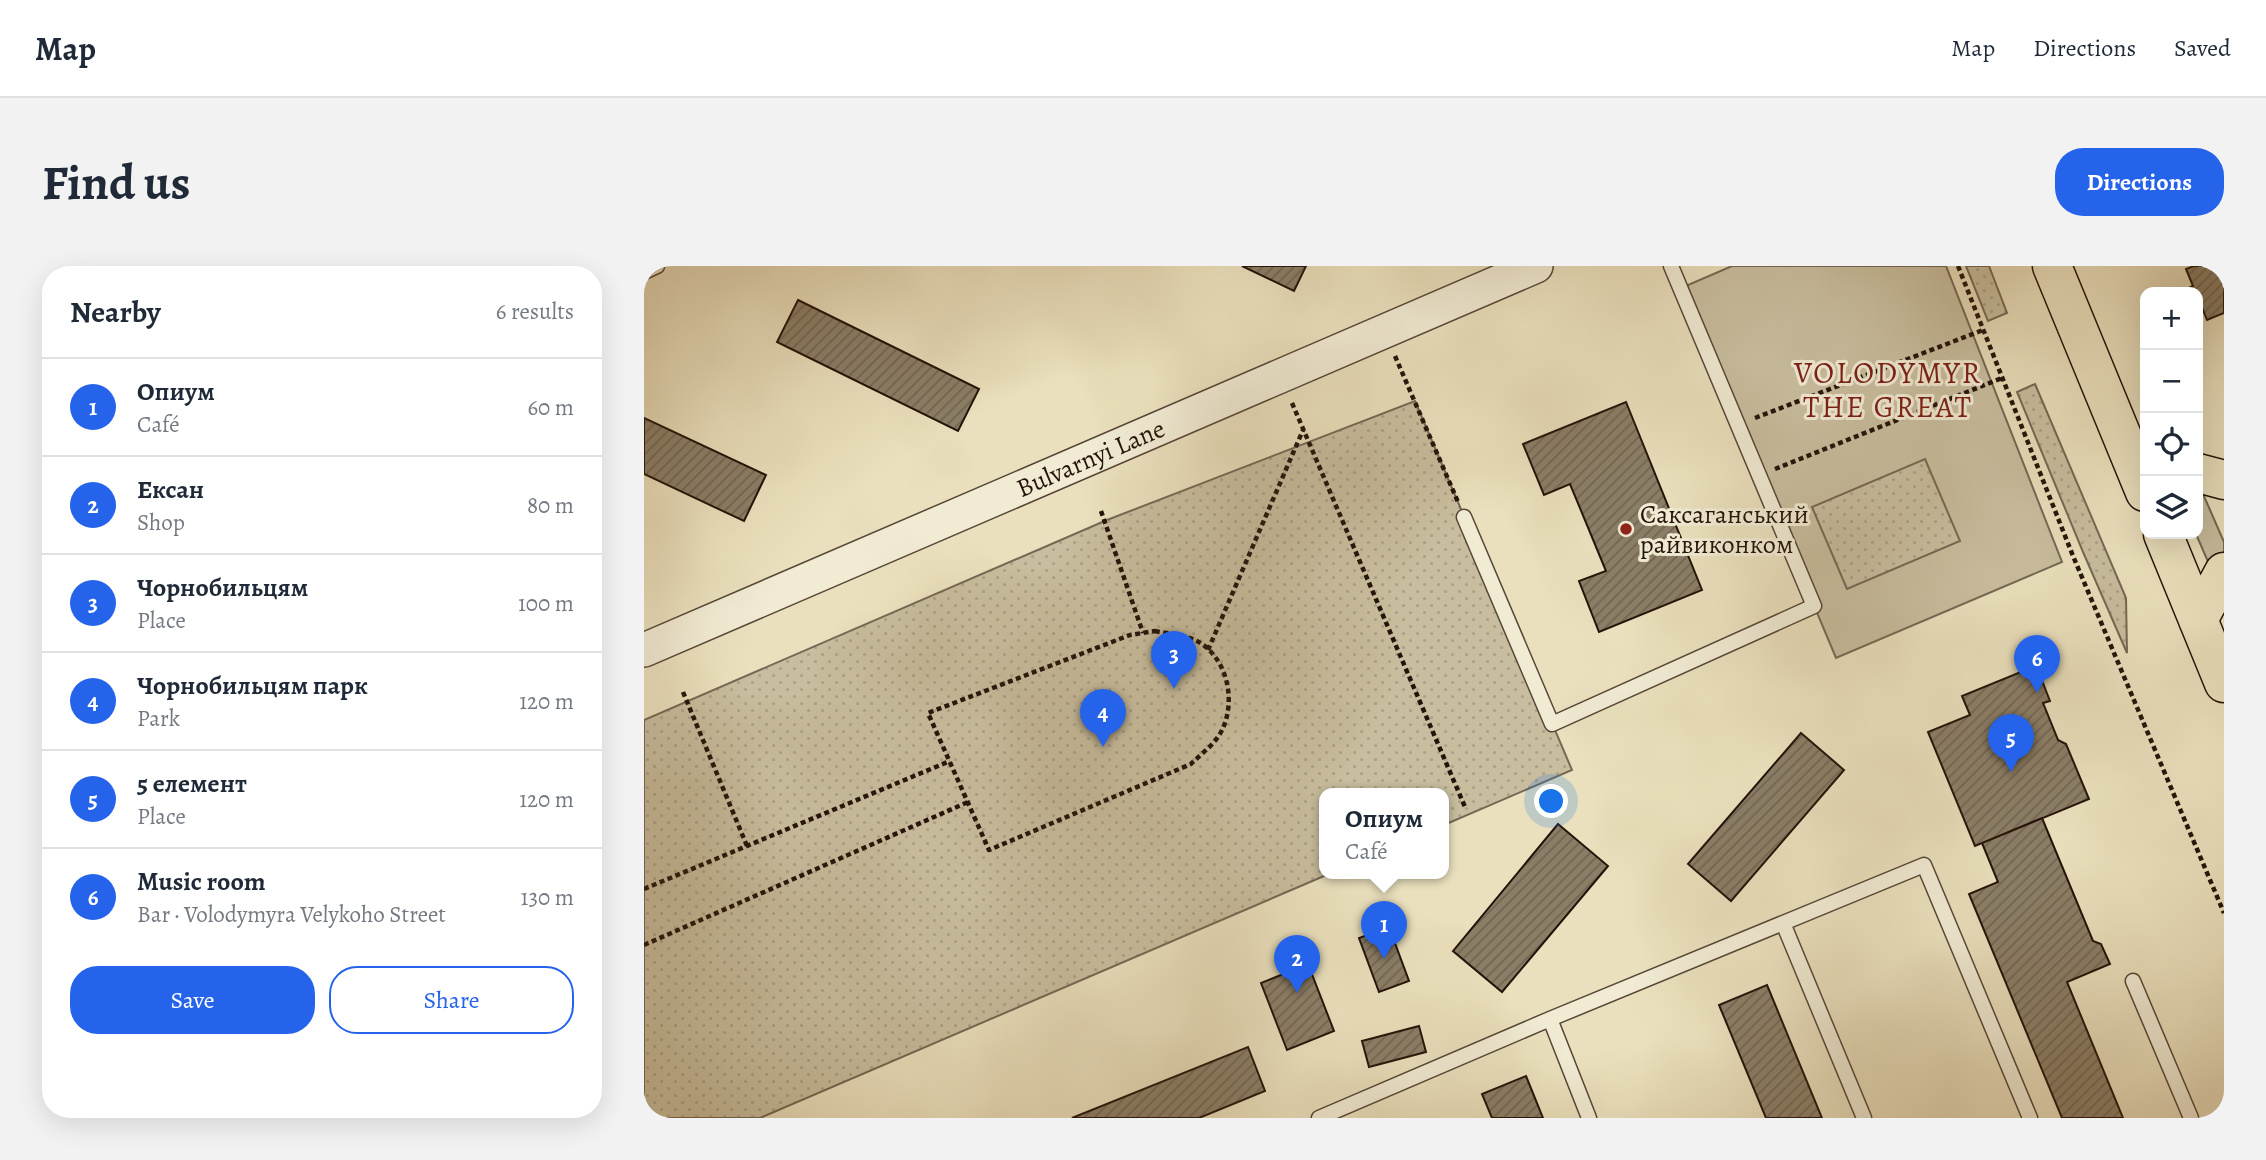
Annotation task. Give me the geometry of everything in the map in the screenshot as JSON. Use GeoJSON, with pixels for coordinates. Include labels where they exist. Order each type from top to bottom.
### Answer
{"type":"FeatureCollection","features":[{"type":"Feature","properties":{"kind":"main road"},"geometry":{"type":"LineString","coordinates":[[2052,266],[2138,459]]}},
{"type":"Feature","properties":{"kind":"main road"},"geometry":{"type":"LineString","coordinates":[[2203,474],[2224,480]]}},
{"type":"Feature","properties":{"kind":"main road"},"geometry":{"type":"LineString","coordinates":[[2165,539],[2224,683]]}},
{"type":"Feature","properties":{"kind":"main road"},"geometry":{"type":"LineString","coordinates":[[2198,620],[2224,572]]}},
{"type":"Feature","properties":{"kind":"street","name":"Bulvarnyi Lane"},"geometry":{"type":"LineString","coordinates":[[644,650],[1536,266]]}},
{"type":"Feature","properties":{"kind":"lane"},"geometry":{"type":"LineString","coordinates":[[644,272],[657,266]]}},
{"type":"Feature","properties":{"kind":"lane"},"geometry":{"type":"LineString","coordinates":[[1464,517],[1552,724],[1814,606],[1671,266]]}},
{"type":"Feature","properties":{"kind":"lane"},"geometry":{"type":"LineString","coordinates":[[1320,1118],[1550,1019],[1924,865],[2030,1118]]}},
{"type":"Feature","properties":{"kind":"lane"},"geometry":{"type":"LineString","coordinates":[[1783,923],[1864,1118]]}},
{"type":"Feature","properties":{"kind":"lane"},"geometry":{"type":"LineString","coordinates":[[2133,981],[2191,1118]]}},
{"type":"Feature","properties":{"kind":"lane"},"geometry":{"type":"LineString","coordinates":[[1550,1019],[1590,1118]]}},
{"type":"Feature","properties":{"kind":"path"},"geometry":{"type":"LineString","coordinates":[[1958,266],[2073,556],[2224,913]]}},
{"type":"Feature","properties":{"kind":"path"},"geometry":{"type":"LineString","coordinates":[[1738,424],[1983,330]]}},
{"type":"Feature","properties":{"kind":"path"},"geometry":{"type":"LineString","coordinates":[[1386,332],[1464,517]]}},
{"type":"Feature","properties":{"kind":"path"},"geometry":{"type":"LineString","coordinates":[[1281,377],[1465,807]]}},
{"type":"Feature","properties":{"kind":"path"},"geometry":{"type":"LineString","coordinates":[[1759,476],[2002,378]]}},
{"type":"Feature","properties":{"kind":"path"},"geometry":{"type":"LineString","coordinates":[[1208,650],[1304,429]]}},
{"type":"Feature","properties":{"kind":"path"},"geometry":{"type":"LineString","coordinates":[[1101,511],[1143,633]]}},
{"type":"Feature","properties":{"kind":"path"},"geometry":{"type":"LineString","coordinates":[[1155,631],[1181,636],[1201,643],[1208,650],[1215,656],[1224,674],[1229,696],[1227,713],[1221,731],[1213,743],[1191,764],[989,850],[928,713],[1130,635],[1155,631]]}},
{"type":"Feature","properties":{"kind":"path"},"geometry":{"type":"LineString","coordinates":[[683,692],[747,846]]}},
{"type":"Feature","properties":{"kind":"path"},"geometry":{"type":"LineString","coordinates":[[644,889],[950,761]]}},
{"type":"Feature","properties":{"kind":"path"},"geometry":{"type":"LineString","coordinates":[[644,945],[968,803]]}},
{"type":"Feature","properties":{"kind":"shaded area"},"geometry":{"type":"Polygon","coordinates":[[[1732,266],[1946,266],[2062,562],[1836,658],[1681,288],[1732,266]]]}},
{"type":"Feature","properties":{"kind":"shaded area"},"geometry":{"type":"Polygon","coordinates":[[[1966,266],[1989,266],[2007,313],[1988,321],[1966,266]]]}},
{"type":"Feature","properties":{"kind":"shaded area"},"geometry":{"type":"Polygon","coordinates":[[[2035,384],[2126,598],[2127,653],[2017,392],[2035,384]]]}},
{"type":"Feature","properties":{"kind":"shaded area"},"geometry":{"type":"Polygon","coordinates":[[[1415,401],[1572,770],[1449,823],[1449,788],[1319,788],[1319,878],[760,1118],[644,1118],[644,720],[1107,520],[1415,401]]]}},
{"type":"Feature","properties":{"kind":"shaded area"},"geometry":{"type":"Polygon","coordinates":[[[1925,459],[1960,541],[1847,589],[1812,507],[1925,459]]]}},
{"type":"Feature","properties":{"kind":"shaded area"},"geometry":{"type":"Polygon","coordinates":[[[2203,494],[2224,542],[2224,551],[2212,571],[2198,539],[2203,539],[2203,494]]]}},
{"type":"Feature","properties":{"kind":"building"},"geometry":{"type":"Polygon","coordinates":[[[1242,266],[1306,266],[1294,291],[1242,266]]]}},
{"type":"Feature","properties":{"kind":"building"},"geometry":{"type":"Polygon","coordinates":[[[2194,266],[2217,266],[2224,283],[2224,313],[2207,320],[2203,310],[2203,287],[2191,287],[2193,286],[2186,269],[2194,266]]]}},
{"type":"Feature","properties":{"kind":"building"},"geometry":{"type":"Polygon","coordinates":[[[798,300],[979,389],[958,431],[777,342],[798,300]]]}},
{"type":"Feature","properties":{"kind":"building"},"geometry":{"type":"Polygon","coordinates":[[[1626,402],[1702,590],[1599,632],[1579,581],[1606,571],[1570,484],[1544,495],[1523,444],[1626,402]]]}},
{"type":"Feature","properties":{"kind":"building"},"geometry":{"type":"Polygon","coordinates":[[[644,418],[766,475],[744,521],[644,474],[644,418]]]}},
{"type":"Feature","properties":{"kind":"building"},"geometry":{"type":"Polygon","coordinates":[[[2028,669],[2033,681],[2041,678],[2050,701],[2043,703],[2058,740],[2066,744],[2089,799],[1975,846],[1928,732],[1970,715],[1962,696],[2028,669]]]}},
{"type":"Feature","properties":{"kind":"building"},"geometry":{"type":"Polygon","coordinates":[[[1801,733],[1844,770],[1731,901],[1688,864],[1801,733]]]}},
{"type":"Feature","properties":{"kind":"building"},"geometry":{"type":"Polygon","coordinates":[[[2042,818],[2093,941],[2101,944],[2110,964],[2067,982],[2123,1118],[2062,1118],[1969,894],[1998,882],[1982,843],[2042,818]]]}},
{"type":"Feature","properties":{"kind":"building"},"geometry":{"type":"Polygon","coordinates":[[[1558,824],[1608,866],[1502,992],[1453,951],[1558,824]]]}},
{"type":"Feature","properties":{"kind":"building"},"geometry":{"type":"Polygon","coordinates":[[[1389,927],[1409,981],[1379,992],[1359,938],[1389,927]]]}},
{"type":"Feature","properties":{"kind":"building"},"geometry":{"type":"Polygon","coordinates":[[[1308,964],[1334,1031],[1287,1050],[1261,983],[1308,964]]]}},
{"type":"Feature","properties":{"kind":"building"},"geometry":{"type":"Polygon","coordinates":[[[1767,985],[1822,1118],[1766,1118],[1719,1005],[1767,985]]]}},
{"type":"Feature","properties":{"kind":"building"},"geometry":{"type":"Polygon","coordinates":[[[1419,1026],[1426,1052],[1369,1067],[1362,1041],[1419,1026]]]}},
{"type":"Feature","properties":{"kind":"building"},"geometry":{"type":"Polygon","coordinates":[[[1248,1047],[1265,1091],[1199,1118],[1072,1118],[1248,1047]]]}},
{"type":"Feature","properties":{"kind":"building"},"geometry":{"type":"Polygon","coordinates":[[[1526,1076],[1543,1118],[1492,1118],[1482,1094],[1526,1076]]]}},
{"type":"Feature","properties":{"kind":"place","name":"Саксаганський райвиконком"},"geometry":{"type":"Point","coordinates":[1626,529]}},
{"type":"Feature","properties":{"kind":"place","name":"Чорнобильцям"},"geometry":{"type":"Point","coordinates":[1174,689]}},
{"type":"Feature","properties":{"kind":"place","name":"Music room"},"geometry":{"type":"Point","coordinates":[2037,693]}},
{"type":"Feature","properties":{"kind":"place","name":"Чорнобильцям парк"},"geometry":{"type":"Point","coordinates":[1103,747]}},
{"type":"Feature","properties":{"kind":"place","name":"5 елемент"},"geometry":{"type":"Point","coordinates":[2011,772]}},
{"type":"Feature","properties":{"kind":"place","name":"Опиум"},"geometry":{"type":"Point","coordinates":[1384,959]}},
{"type":"Feature","properties":{"kind":"place","name":"Ексан"},"geometry":{"type":"Point","coordinates":[1297,993]}},
{"type":"Feature","properties":{"kind":"district","name":"VOLODYMYR THE GREAT"},"geometry":{"type":"Point","coordinates":[1888,390]}}]}
